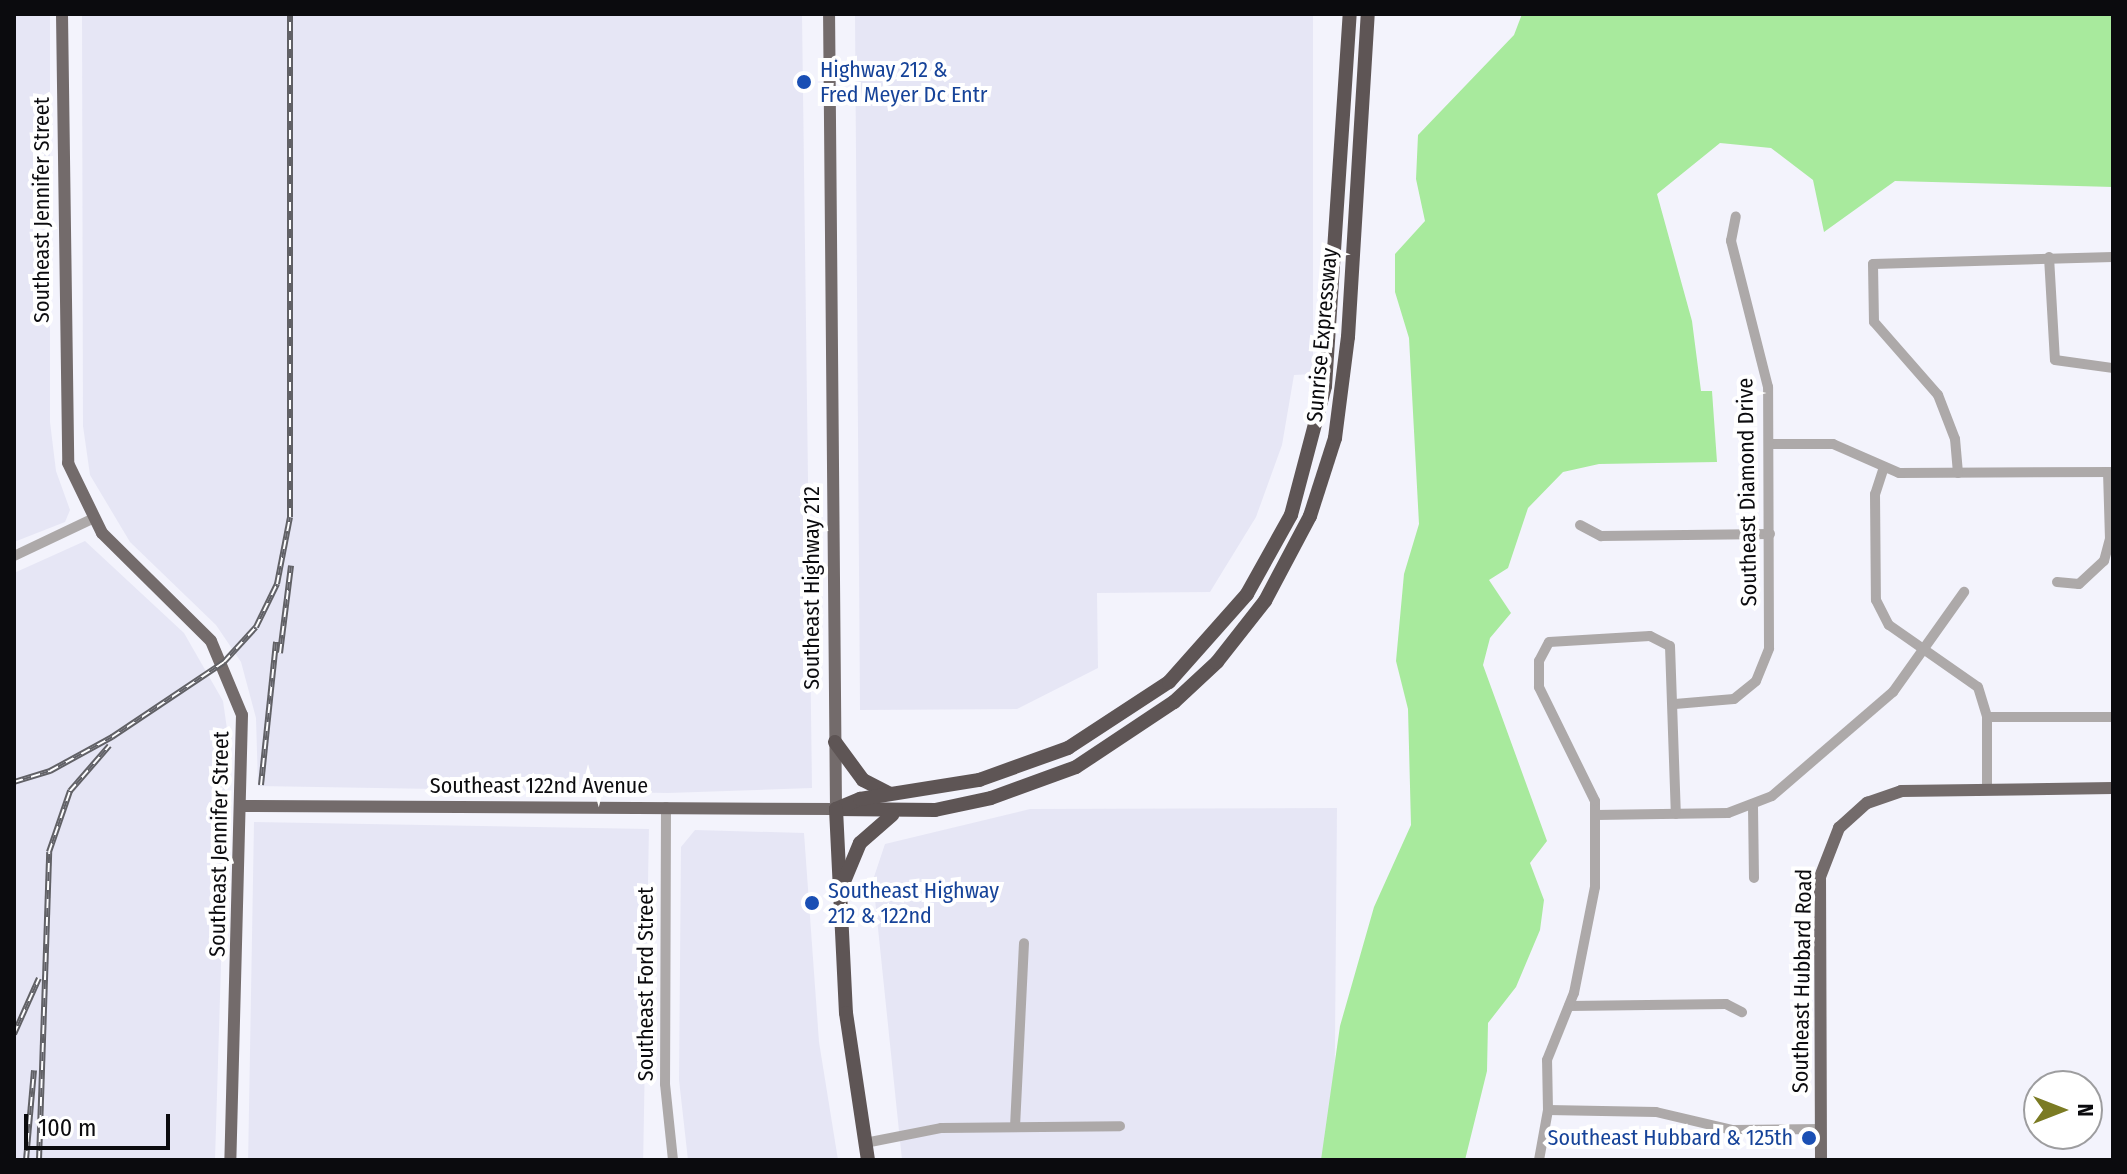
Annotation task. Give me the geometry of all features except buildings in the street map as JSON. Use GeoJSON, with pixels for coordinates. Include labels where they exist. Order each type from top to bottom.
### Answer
{"type":"FeatureCollection","features":[{"type":"Feature","properties":{"kind":"highway","name":"Sunrise Expressway"},"geometry":{"type":"LineString","coordinates":[[836,809],[890,794],[1002,774],[1114,722],[1206,646],[1273,552],[1305,476],[1325,386],[1350,14]]}},
{"type":"Feature","properties":{"kind":"highway","name":"Sunrise Expressway"},"geometry":{"type":"LineString","coordinates":[[836,809],[892,814],[991,798],[1098,755],[1149,722],[1217,662],[1265,601],[1310,516],[1339,413],[1368,14]]}},
{"type":"Feature","properties":{"kind":"highway"},"geometry":{"type":"LineString","coordinates":[[835,742],[863,780],[890,794]]}},
{"type":"Feature","properties":{"kind":"highway","name":"Southeast Highway 212"},"geometry":{"type":"LineString","coordinates":[[836,809],[846,1013],[868,1160]]}},
{"type":"Feature","properties":{"kind":"highway"},"geometry":{"type":"LineString","coordinates":[[839,895],[860,843],[892,814]]}},
{"type":"Feature","properties":{"kind":"main road","name":"Southeast Jennifer Street"},"geometry":{"type":"LineString","coordinates":[[62,14],[63,429],[71,474],[92,519],[190,615],[221,656],[242,715],[242,806],[230,1160]]}},
{"type":"Feature","properties":{"kind":"main road","name":"Southeast Highway 212"},"geometry":{"type":"LineString","coordinates":[[829,14],[836,809]]}},
{"type":"Feature","properties":{"kind":"main road"},"geometry":{"type":"LineString","coordinates":[[1987,789],[2113,788]]}},
{"type":"Feature","properties":{"kind":"main road","name":"Southeast Hubbard Road"},"geometry":{"type":"LineString","coordinates":[[1821,1160],[1820,877],[1833,836],[1853,813],[1892,793],[1987,789]]}},
{"type":"Feature","properties":{"kind":"main road","name":"Southeast 122nd Avenue"},"geometry":{"type":"LineString","coordinates":[[242,806],[836,809]]}},
{"type":"Feature","properties":{"kind":"street","name":"Southeast Diamond Drive"},"geometry":{"type":"LineString","coordinates":[[1675,704],[1734,699],[1763,670],[1769,648],[1771,444],[1763,355],[1731,241],[1736,216]]}},
{"type":"Feature","properties":{"kind":"street"},"geometry":{"type":"LineString","coordinates":[[2049,257],[2055,360],[2074,368],[2113,368]]}},
{"type":"Feature","properties":{"kind":"street"},"geometry":{"type":"LineString","coordinates":[[1958,473],[1955,439],[1938,395],[1874,322],[1873,264],[2113,257]]}},
{"type":"Feature","properties":{"kind":"street"},"geometry":{"type":"LineString","coordinates":[[1771,444],[1833,444],[1883,470],[2111,472],[2110,539],[2104,561],[2079,584],[2057,582]]}},
{"type":"Feature","properties":{"kind":"street"},"geometry":{"type":"LineString","coordinates":[[1883,470],[1875,494],[1876,600],[1889,625],[1971,680],[1987,717],[1987,789]]}},
{"type":"Feature","properties":{"kind":"street"},"geometry":{"type":"LineString","coordinates":[[14,556],[92,519]]}},
{"type":"Feature","properties":{"kind":"street"},"geometry":{"type":"LineString","coordinates":[[1580,525],[1601,536],[1770,534]]}},
{"type":"Feature","properties":{"kind":"street"},"geometry":{"type":"LineString","coordinates":[[1596,815],[1676,814],[1753,807],[1879,706],[1925,650],[1964,592]]}},
{"type":"Feature","properties":{"kind":"street"},"geometry":{"type":"LineString","coordinates":[[1539,1160],[1548,1110],[1547,1060],[1569,1006],[1594,903],[1596,815],[1590,788],[1539,687],[1543,648],[1557,638],[1650,636],[1670,646],[1675,704],[1676,814]]}},
{"type":"Feature","properties":{"kind":"street"},"geometry":{"type":"LineString","coordinates":[[1987,717],[2113,717]]}},
{"type":"Feature","properties":{"kind":"street","name":"Southeast Ford Street"},"geometry":{"type":"LineString","coordinates":[[666,807],[665,1084],[673,1160]]}},
{"type":"Feature","properties":{"kind":"street"},"geometry":{"type":"LineString","coordinates":[[1753,807],[1754,878]]}},
{"type":"Feature","properties":{"kind":"street"},"geometry":{"type":"LineString","coordinates":[[1015,1127],[1024,943]]}},
{"type":"Feature","properties":{"kind":"street"},"geometry":{"type":"LineString","coordinates":[[1569,1006],[1726,1004],[1742,1012]]}},
{"type":"Feature","properties":{"kind":"street"},"geometry":{"type":"LineString","coordinates":[[1548,1110],[1656,1112],[1733,1130],[1820,1129]]}},
{"type":"Feature","properties":{"kind":"street"},"geometry":{"type":"LineString","coordinates":[[865,1143],[928,1129],[1120,1126]]}},
{"type":"Feature","properties":{"kind":"shaded area"},"geometry":{"type":"Polygon","coordinates":[[[14,14],[50,14],[50,422],[56,471],[70,510],[65,522],[14,542],[14,14]]]}},
{"type":"Feature","properties":{"kind":"shaded area"},"geometry":{"type":"Polygon","coordinates":[[[82,14],[802,14],[812,788],[668,793],[258,786],[256,718],[241,662],[216,625],[130,542],[90,475],[83,426],[82,14]]]}},
{"type":"Feature","properties":{"kind":"shaded area"},"geometry":{"type":"Polygon","coordinates":[[[855,14],[1313,14],[1313,374],[1294,375],[1282,445],[1256,517],[1210,592],[1097,593],[1098,668],[1017,709],[860,710],[855,14]]]}},
{"type":"Feature","properties":{"kind":"shaded area"},"geometry":{"type":"Polygon","coordinates":[[[85,541],[184,633],[223,701],[228,736],[215,1160],[14,1160],[14,573],[85,541]]]}},
{"type":"Feature","properties":{"kind":"shaded area"},"geometry":{"type":"Polygon","coordinates":[[[1337,808],[1334,1160],[902,1160],[873,880],[885,844],[1030,809],[1337,808]]]}},
{"type":"Feature","properties":{"kind":"shaded area"},"geometry":{"type":"Polygon","coordinates":[[[254,822],[649,829],[643,1160],[248,1160],[254,822]]]}},
{"type":"Feature","properties":{"kind":"shaded area"},"geometry":{"type":"Polygon","coordinates":[[[695,830],[804,833],[819,1042],[838,1160],[688,1160],[679,1080],[681,847],[695,830]]]}},
{"type":"Feature","properties":{"kind":"green space"},"geometry":{"type":"Polygon","coordinates":[[[1522,14],[2113,14],[2113,187],[1895,181],[1824,232],[1813,180],[1771,148],[1720,143],[1657,194],[1692,321],[1701,391],[1712,391],[1717,462],[1599,464],[1563,472],[1528,508],[1508,568],[1489,580],[1511,613],[1490,638],[1483,665],[1547,841],[1530,863],[1544,900],[1540,930],[1516,987],[1488,1023],[1487,1071],[1465,1160],[1321,1160],[1340,1026],[1374,907],[1411,825],[1408,709],[1396,661],[1404,574],[1419,524],[1409,338],[1395,292],[1395,254],[1425,221],[1416,179],[1418,135],[1514,35],[1522,14]]]}},
{"type":"Feature","properties":{"kind":"railway"},"geometry":{"type":"LineString","coordinates":[[14,782],[50,771],[112,737],[224,662],[256,627],[277,584],[290,517],[290,14]]}},
{"type":"Feature","properties":{"kind":"railway"},"geometry":{"type":"LineString","coordinates":[[280,653],[291,566]]}},
{"type":"Feature","properties":{"kind":"railway"},"geometry":{"type":"LineString","coordinates":[[261,785],[276,642]]}},
{"type":"Feature","properties":{"kind":"railway"},"geometry":{"type":"LineString","coordinates":[[39,1160],[49,852],[70,791],[109,746]]}},
{"type":"Feature","properties":{"kind":"railway"},"geometry":{"type":"LineString","coordinates":[[14,1034],[39,978]]}},
{"type":"Feature","properties":{"kind":"railway"},"geometry":{"type":"LineString","coordinates":[[26,1160],[34,1070]]}},
{"type":"Feature","properties":{"kind":"place","name":"Highway 212 & Fred Meyer Dc Entr"},"geometry":{"type":"Point","coordinates":[804,82]}},
{"type":"Feature","properties":{"kind":"place","name":"Southeast Highway 212 & 122nd"},"geometry":{"type":"Point","coordinates":[812,903]}},
{"type":"Feature","properties":{"kind":"place","name":"Southeast Hubbard & 125th"},"geometry":{"type":"Point","coordinates":[1809,1138]}}]}
